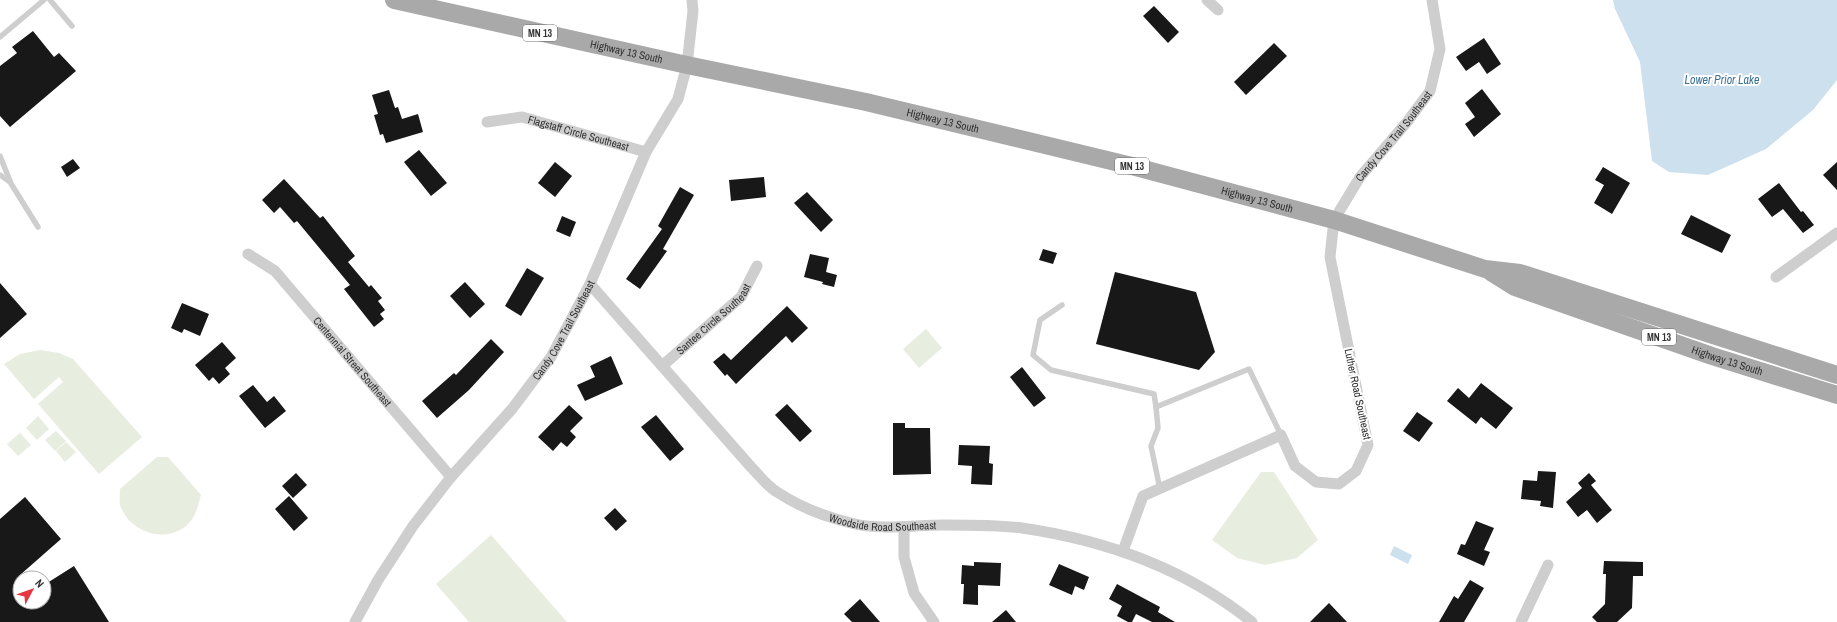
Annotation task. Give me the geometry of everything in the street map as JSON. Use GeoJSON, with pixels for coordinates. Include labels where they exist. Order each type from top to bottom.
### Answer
{"type":"FeatureCollection","features":[{"type":"Feature","properties":{"kind":"main road","name":"Highway 13 South"},"geometry":{"type":"LineString","coordinates":[[394,0],[881,106],[1132,166],[1334,220],[1485,269],[1520,273],[1837,375]]}},
{"type":"Feature","properties":{"kind":"main road","name":"Highway 13 South"},"geometry":{"type":"LineString","coordinates":[[1485,269],[1515,287],[1712,356],[1837,395]]}},
{"type":"Feature","properties":{"kind":"street","name":"Candy Cove Trail Southeast"},"geometry":{"type":"LineString","coordinates":[[355,622],[378,580],[413,526],[451,477],[512,409],[551,358],[590,284],[646,152],[678,100],[687,65],[693,11],[692,0]]}},
{"type":"Feature","properties":{"kind":"street"},"geometry":{"type":"LineString","coordinates":[[1207,0],[1218,10]]}},
{"type":"Feature","properties":{"kind":"street","name":"Candy Cove Trail Southeast"},"geometry":{"type":"LineString","coordinates":[[1334,220],[1360,177],[1407,122],[1430,91],[1440,49],[1432,0]]}},
{"type":"Feature","properties":{"kind":"street","name":"Flagstaff Circle Southeast"},"geometry":{"type":"LineString","coordinates":[[487,122],[522,117],[646,152]]}},
{"type":"Feature","properties":{"kind":"street","name":"Luther Road Southeast"},"geometry":{"type":"LineString","coordinates":[[1281,435],[1295,466],[1316,482],[1339,484],[1356,470],[1368,445],[1330,257],[1334,220]]}},
{"type":"Feature","properties":{"kind":"street"},"geometry":{"type":"LineString","coordinates":[[1776,277],[1837,233]]}},
{"type":"Feature","properties":{"kind":"street","name":"Centennial Street Southeast"},"geometry":{"type":"LineString","coordinates":[[248,254],[275,271],[451,477]]}},
{"type":"Feature","properties":{"kind":"street","name":"Santee Circle Southeast"},"geometry":{"type":"LineString","coordinates":[[662,366],[741,297],[757,266]]}},
{"type":"Feature","properties":{"kind":"street","name":"Woodside Road Southeast"},"geometry":{"type":"LineString","coordinates":[[590,284],[751,467],[776,492],[817,512],[856,524],[904,527],[943,525],[1021,528],[1082,540],[1123,551],[1168,570],[1203,589],[1235,609],[1252,622]]}},
{"type":"Feature","properties":{"kind":"street"},"geometry":{"type":"LineString","coordinates":[[1123,551],[1143,496],[1281,435]]}},
{"type":"Feature","properties":{"kind":"street"},"geometry":{"type":"LineString","coordinates":[[904,527],[904,557],[914,593],[934,622]]}},
{"type":"Feature","properties":{"kind":"street"},"geometry":{"type":"LineString","coordinates":[[1521,622],[1548,565]]}},
{"type":"Feature","properties":{"kind":"lane"},"geometry":{"type":"LineString","coordinates":[[0,37],[44,0]]}},
{"type":"Feature","properties":{"kind":"lane"},"geometry":{"type":"LineString","coordinates":[[50,0],[72,26]]}},
{"type":"Feature","properties":{"kind":"lane"},"geometry":{"type":"LineString","coordinates":[[0,156],[10,182],[38,227]]}},
{"type":"Feature","properties":{"kind":"lane"},"geometry":{"type":"LineString","coordinates":[[0,175],[10,182]]}},
{"type":"Feature","properties":{"kind":"lane"},"geometry":{"type":"LineString","coordinates":[[1062,305],[1040,320],[1033,355],[1051,370],[1154,394],[1158,428],[1151,446],[1160,489]]}},
{"type":"Feature","properties":{"kind":"lane"},"geometry":{"type":"LineString","coordinates":[[1156,407],[1249,369],[1281,435]]}},
{"type":"Feature","properties":{"kind":"shaded area"},"geometry":{"type":"Polygon","coordinates":[[[926,329],[942,348],[919,368],[903,349],[926,329]]]}},
{"type":"Feature","properties":{"kind":"shaded area"},"geometry":{"type":"Polygon","coordinates":[[[40,350],[59,353],[73,359],[142,437],[99,474],[38,404],[63,382],[59,377],[34,399],[4,364],[20,354],[40,350]]]}},
{"type":"Feature","properties":{"kind":"shaded area"},"geometry":{"type":"Polygon","coordinates":[[[38,416],[49,429],[37,440],[26,428],[38,416]]]}},
{"type":"Feature","properties":{"kind":"shaded area"},"geometry":{"type":"Polygon","coordinates":[[[56,431],[66,441],[55,451],[45,440],[56,431]]]}},
{"type":"Feature","properties":{"kind":"shaded area"},"geometry":{"type":"Polygon","coordinates":[[[20,433],[31,445],[18,456],[7,444],[20,433]]]}},
{"type":"Feature","properties":{"kind":"shaded area"},"geometry":{"type":"Polygon","coordinates":[[[66,442],[76,452],[65,462],[56,451],[66,442]]]}},
{"type":"Feature","properties":{"kind":"shaded area"},"geometry":{"type":"Polygon","coordinates":[[[157,457],[168,457],[201,495],[193,518],[186,526],[170,534],[151,533],[142,530],[127,518],[120,505],[120,489],[157,457]]]}},
{"type":"Feature","properties":{"kind":"shaded area"},"geometry":{"type":"Polygon","coordinates":[[[1261,472],[1274,472],[1318,540],[1297,558],[1265,565],[1237,558],[1212,540],[1261,472]]]}},
{"type":"Feature","properties":{"kind":"shaded area"},"geometry":{"type":"Polygon","coordinates":[[[491,535],[567,622],[469,622],[436,584],[491,535]]]}},
{"type":"Feature","properties":{"kind":"water","name":"Lower Prior Lake"},"geometry":{"type":"Polygon","coordinates":[[[1613,0],[1837,0],[1837,80],[1813,110],[1766,149],[1708,175],[1669,172],[1652,161],[1640,62],[1615,9],[1613,0]]]}},
{"type":"Feature","properties":{"kind":"water"},"geometry":{"type":"Polygon","coordinates":[[[1394,546],[1412,555],[1408,564],[1390,555],[1394,546]]]}},
{"type":"Feature","properties":{"kind":"building"},"geometry":{"type":"Polygon","coordinates":[[[1154,6],[1179,32],[1168,43],[1143,16],[1154,6]]]}},
{"type":"Feature","properties":{"kind":"building"},"geometry":{"type":"Polygon","coordinates":[[[33,31],[54,57],[59,53],[76,71],[10,127],[0,116],[0,66],[17,53],[12,47],[33,31]]]}},
{"type":"Feature","properties":{"kind":"building"},"geometry":{"type":"Polygon","coordinates":[[[1484,38],[1501,64],[1487,74],[1479,62],[1466,71],[1456,57],[1484,38]]]}},
{"type":"Feature","properties":{"kind":"building"},"geometry":{"type":"Polygon","coordinates":[[[1274,43],[1287,56],[1246,95],[1234,82],[1274,43]]]}},
{"type":"Feature","properties":{"kind":"building"},"geometry":{"type":"Polygon","coordinates":[[[1482,89],[1501,114],[1474,137],[1465,124],[1475,117],[1465,103],[1482,89]]]}},
{"type":"Feature","properties":{"kind":"building"},"geometry":{"type":"Polygon","coordinates":[[[389,90],[395,108],[398,107],[402,119],[418,114],[423,132],[386,143],[383,134],[380,135],[374,115],[378,114],[372,95],[389,90]]]}},
{"type":"Feature","properties":{"kind":"building"},"geometry":{"type":"Polygon","coordinates":[[[419,150],[447,183],[431,196],[404,162],[419,150]]]}},
{"type":"Feature","properties":{"kind":"building"},"geometry":{"type":"Polygon","coordinates":[[[73,159],[80,168],[67,177],[61,167],[73,159]]]}},
{"type":"Feature","properties":{"kind":"building"},"geometry":{"type":"Polygon","coordinates":[[[555,162],[572,176],[555,197],[538,183],[555,162]]]}},
{"type":"Feature","properties":{"kind":"building"},"geometry":{"type":"Polygon","coordinates":[[[1837,162],[1837,190],[1823,175],[1837,162]]]}},
{"type":"Feature","properties":{"kind":"building"},"geometry":{"type":"Polygon","coordinates":[[[1603,167],[1630,183],[1612,214],[1594,203],[1604,185],[1595,180],[1603,167]]]}},
{"type":"Feature","properties":{"kind":"building"},"geometry":{"type":"Polygon","coordinates":[[[764,177],[766,197],[731,201],[729,180],[764,177]]]}},
{"type":"Feature","properties":{"kind":"building"},"geometry":{"type":"Polygon","coordinates":[[[284,179],[320,218],[323,216],[355,256],[348,262],[369,287],[371,285],[382,298],[378,301],[385,310],[380,314],[384,319],[374,327],[344,289],[350,285],[297,221],[294,223],[280,207],[274,213],[262,200],[284,179]]]}},
{"type":"Feature","properties":{"kind":"building"},"geometry":{"type":"Polygon","coordinates":[[[1779,183],[1801,212],[1803,211],[1814,225],[1803,233],[1783,209],[1772,217],[1758,199],[1779,183]]]}},
{"type":"Feature","properties":{"kind":"building"},"geometry":{"type":"Polygon","coordinates":[[[680,187],[694,195],[663,249],[667,251],[640,289],[626,279],[662,229],[658,226],[680,187]]]}},
{"type":"Feature","properties":{"kind":"building"},"geometry":{"type":"Polygon","coordinates":[[[807,192],[833,220],[821,232],[794,203],[807,192]]]}},
{"type":"Feature","properties":{"kind":"building"},"geometry":{"type":"Polygon","coordinates":[[[1691,215],[1731,235],[1722,253],[1681,234],[1691,215]]]}},
{"type":"Feature","properties":{"kind":"building"},"geometry":{"type":"Polygon","coordinates":[[[562,216],[576,222],[570,237],[556,231],[562,216]]]}},
{"type":"Feature","properties":{"kind":"building"},"geometry":{"type":"Polygon","coordinates":[[[1043,249],[1057,253],[1053,264],[1039,260],[1043,249]]]}},
{"type":"Feature","properties":{"kind":"building"},"geometry":{"type":"Polygon","coordinates":[[[810,254],[829,258],[826,272],[837,275],[834,287],[822,284],[823,282],[804,277],[810,254]]]}},
{"type":"Feature","properties":{"kind":"building"},"geometry":{"type":"Polygon","coordinates":[[[527,268],[544,278],[521,316],[505,306],[527,268]]]}},
{"type":"Feature","properties":{"kind":"building"},"geometry":{"type":"Polygon","coordinates":[[[1115,272],[1196,292],[1215,352],[1199,370],[1096,344],[1115,272]]]}},
{"type":"Feature","properties":{"kind":"building"},"geometry":{"type":"Polygon","coordinates":[[[465,282],[485,304],[470,318],[450,296],[465,282]]]}},
{"type":"Feature","properties":{"kind":"building"},"geometry":{"type":"Polygon","coordinates":[[[0,283],[27,314],[0,338],[0,283]]]}},
{"type":"Feature","properties":{"kind":"building"},"geometry":{"type":"Polygon","coordinates":[[[182,303],[209,314],[200,336],[184,329],[182,333],[171,328],[182,303]]]}},
{"type":"Feature","properties":{"kind":"building"},"geometry":{"type":"Polygon","coordinates":[[[787,306],[808,328],[792,343],[786,336],[736,384],[727,374],[725,376],[713,362],[724,353],[731,360],[787,306]]]}},
{"type":"Feature","properties":{"kind":"building"},"geometry":{"type":"Polygon","coordinates":[[[491,339],[504,352],[469,390],[437,418],[422,401],[454,373],[456,375],[491,339]]]}},
{"type":"Feature","properties":{"kind":"building"},"geometry":{"type":"Polygon","coordinates":[[[222,342],[236,358],[225,368],[230,374],[219,384],[213,377],[209,381],[195,365],[222,342]]]}},
{"type":"Feature","properties":{"kind":"building"},"geometry":{"type":"Polygon","coordinates":[[[611,356],[623,384],[585,401],[577,385],[595,377],[590,366],[611,356]]]}},
{"type":"Feature","properties":{"kind":"building"},"geometry":{"type":"Polygon","coordinates":[[[1022,367],[1046,398],[1034,407],[1010,377],[1022,367]]]}},
{"type":"Feature","properties":{"kind":"building"},"geometry":{"type":"Polygon","coordinates":[[[1481,383],[1513,408],[1496,429],[1481,417],[1476,424],[1447,401],[1458,388],[1469,398],[1481,383]]]}},
{"type":"Feature","properties":{"kind":"building"},"geometry":{"type":"Polygon","coordinates":[[[253,385],[267,402],[274,396],[286,411],[265,428],[239,396],[253,385]]]}},
{"type":"Feature","properties":{"kind":"building"},"geometry":{"type":"Polygon","coordinates":[[[787,404],[812,431],[800,442],[775,415],[787,404]]]}},
{"type":"Feature","properties":{"kind":"building"},"geometry":{"type":"Polygon","coordinates":[[[569,405],[583,418],[570,431],[576,437],[567,447],[561,442],[553,451],[538,437],[569,405]]]}},
{"type":"Feature","properties":{"kind":"building"},"geometry":{"type":"Polygon","coordinates":[[[1417,412],[1433,423],[1419,442],[1403,431],[1417,412]]]}},
{"type":"Feature","properties":{"kind":"building"},"geometry":{"type":"Polygon","coordinates":[[[656,415],[684,449],[670,461],[641,427],[656,415]]]}},
{"type":"Feature","properties":{"kind":"building"},"geometry":{"type":"Polygon","coordinates":[[[893,423],[905,423],[905,428],[930,428],[931,474],[893,475],[893,423]]]}},
{"type":"Feature","properties":{"kind":"building"},"geometry":{"type":"Polygon","coordinates":[[[959,445],[990,446],[989,463],[993,464],[992,485],[971,484],[972,466],[958,465],[959,445]]]}},
{"type":"Feature","properties":{"kind":"building"},"geometry":{"type":"Polygon","coordinates":[[[1538,471],[1556,472],[1553,508],[1540,506],[1541,501],[1521,499],[1523,480],[1537,481],[1538,471]]]}},
{"type":"Feature","properties":{"kind":"building"},"geometry":{"type":"Polygon","coordinates":[[[296,473],[307,485],[293,498],[282,486],[296,473]]]}},
{"type":"Feature","properties":{"kind":"building"},"geometry":{"type":"Polygon","coordinates":[[[1589,473],[1596,481],[1591,485],[1612,510],[1597,523],[1587,510],[1578,517],[1566,502],[1582,488],[1578,483],[1589,473]]]}},
{"type":"Feature","properties":{"kind":"building"},"geometry":{"type":"Polygon","coordinates":[[[289,496],[308,518],[294,531],[275,509],[289,496]]]}},
{"type":"Feature","properties":{"kind":"building"},"geometry":{"type":"Polygon","coordinates":[[[25,497],[61,539],[26,570],[12,570],[12,610],[52,610],[52,580],[74,566],[109,622],[0,622],[0,519],[25,497]]]}},
{"type":"Feature","properties":{"kind":"building"},"geometry":{"type":"Polygon","coordinates":[[[615,508],[627,521],[616,531],[604,518],[615,508]]]}},
{"type":"Feature","properties":{"kind":"building"},"geometry":{"type":"Polygon","coordinates":[[[1476,521],[1494,528],[1484,550],[1490,552],[1484,566],[1457,554],[1461,544],[1465,545],[1476,521]]]}},
{"type":"Feature","properties":{"kind":"building"},"geometry":{"type":"Polygon","coordinates":[[[1604,561],[1643,562],[1643,576],[1633,576],[1632,608],[1617,622],[1597,622],[1592,617],[1605,604],[1606,574],[1603,574],[1604,561]]]}},
{"type":"Feature","properties":{"kind":"building"},"geometry":{"type":"Polygon","coordinates":[[[974,562],[1001,563],[1000,586],[978,585],[978,605],[963,604],[964,584],[961,584],[962,565],[974,566],[974,562]]]}},
{"type":"Feature","properties":{"kind":"building"},"geometry":{"type":"Polygon","coordinates":[[[1059,564],[1089,577],[1084,590],[1075,586],[1072,595],[1049,585],[1059,564]]]}},
{"type":"Feature","properties":{"kind":"building"},"geometry":{"type":"Polygon","coordinates":[[[1470,580],[1484,588],[1464,622],[1439,622],[1454,596],[1458,599],[1470,580]]]}},
{"type":"Feature","properties":{"kind":"building"},"geometry":{"type":"Polygon","coordinates":[[[1117,584],[1160,607],[1158,612],[1175,622],[1152,622],[1136,614],[1132,622],[1128,622],[1117,616],[1122,606],[1109,599],[1117,584]]]}},
{"type":"Feature","properties":{"kind":"building"},"geometry":{"type":"Polygon","coordinates":[[[860,599],[880,622],[852,622],[844,614],[860,599]]]}},
{"type":"Feature","properties":{"kind":"building"},"geometry":{"type":"Polygon","coordinates":[[[1329,603],[1347,622],[1310,622],[1329,603]]]}},
{"type":"Feature","properties":{"kind":"building"},"geometry":{"type":"Polygon","coordinates":[[[1006,610],[1016,622],[992,622],[1006,610]]]}}]}
